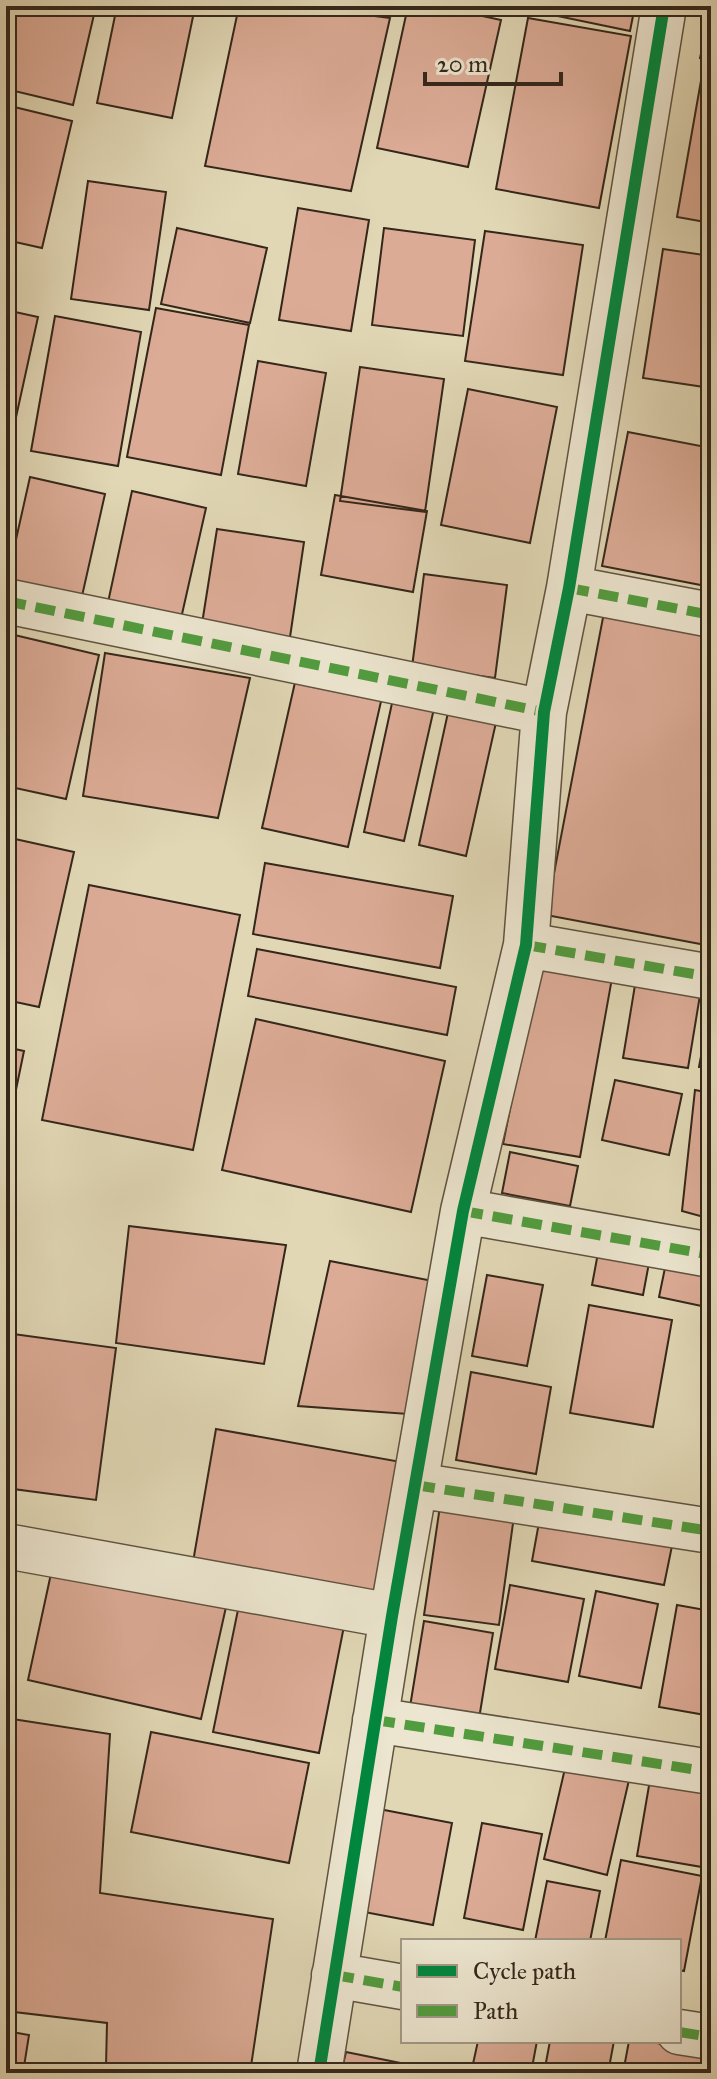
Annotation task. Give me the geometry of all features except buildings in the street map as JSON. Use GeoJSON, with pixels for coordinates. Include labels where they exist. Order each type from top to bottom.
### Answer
{"type":"FeatureCollection","features":[{"type":"Feature","properties":{"kind":"street"},"geometry":{"type":"LineString","coordinates":[[319,2073],[392,1616],[463,1211],[526,945],[544,712],[569,588],[664,6]]}},
{"type":"Feature","properties":{"kind":"street"},"geometry":{"type":"LineString","coordinates":[[569,588],[711,615]]}},
{"type":"Feature","properties":{"kind":"street"},"geometry":{"type":"LineString","coordinates":[[6,601],[544,712]]}},
{"type":"Feature","properties":{"kind":"street"},"geometry":{"type":"LineString","coordinates":[[526,945],[711,977]]}},
{"type":"Feature","properties":{"kind":"street"},"geometry":{"type":"LineString","coordinates":[[463,1211],[711,1255]]}},
{"type":"Feature","properties":{"kind":"street"},"geometry":{"type":"LineString","coordinates":[[415,1485],[711,1531]]}},
{"type":"Feature","properties":{"kind":"street"},"geometry":{"type":"LineString","coordinates":[[6,1546],[392,1616]]}},
{"type":"Feature","properties":{"kind":"street"},"geometry":{"type":"LineString","coordinates":[[375,1720],[711,1772]]}},
{"type":"Feature","properties":{"kind":"street"},"geometry":{"type":"LineString","coordinates":[[334,1975],[401,1987]]}},
{"type":"Feature","properties":{"kind":"street"},"geometry":{"type":"LineString","coordinates":[[681,2032],[711,2037]]}},
{"type":"Feature","properties":{"kind":"marked path"},"geometry":{"type":"LineString","coordinates":[[569,588],[711,615]]}},
{"type":"Feature","properties":{"kind":"marked path"},"geometry":{"type":"LineString","coordinates":[[6,601],[544,712]]}},
{"type":"Feature","properties":{"kind":"marked path"},"geometry":{"type":"LineString","coordinates":[[526,945],[711,977]]}},
{"type":"Feature","properties":{"kind":"marked path"},"geometry":{"type":"LineString","coordinates":[[463,1211],[711,1255]]}},
{"type":"Feature","properties":{"kind":"marked path"},"geometry":{"type":"LineString","coordinates":[[415,1485],[711,1531]]}},
{"type":"Feature","properties":{"kind":"marked path"},"geometry":{"type":"LineString","coordinates":[[375,1720],[711,1772]]}},
{"type":"Feature","properties":{"kind":"marked path"},"geometry":{"type":"LineString","coordinates":[[334,1975],[401,1987]]}},
{"type":"Feature","properties":{"kind":"marked path"},"geometry":{"type":"LineString","coordinates":[[681,2032],[711,2037]]}},
{"type":"Feature","properties":{"kind":"cycle path"},"geometry":{"type":"LineString","coordinates":[[319,2073],[392,1616],[463,1211],[526,945],[544,712],[569,588],[664,6]]}}]}
